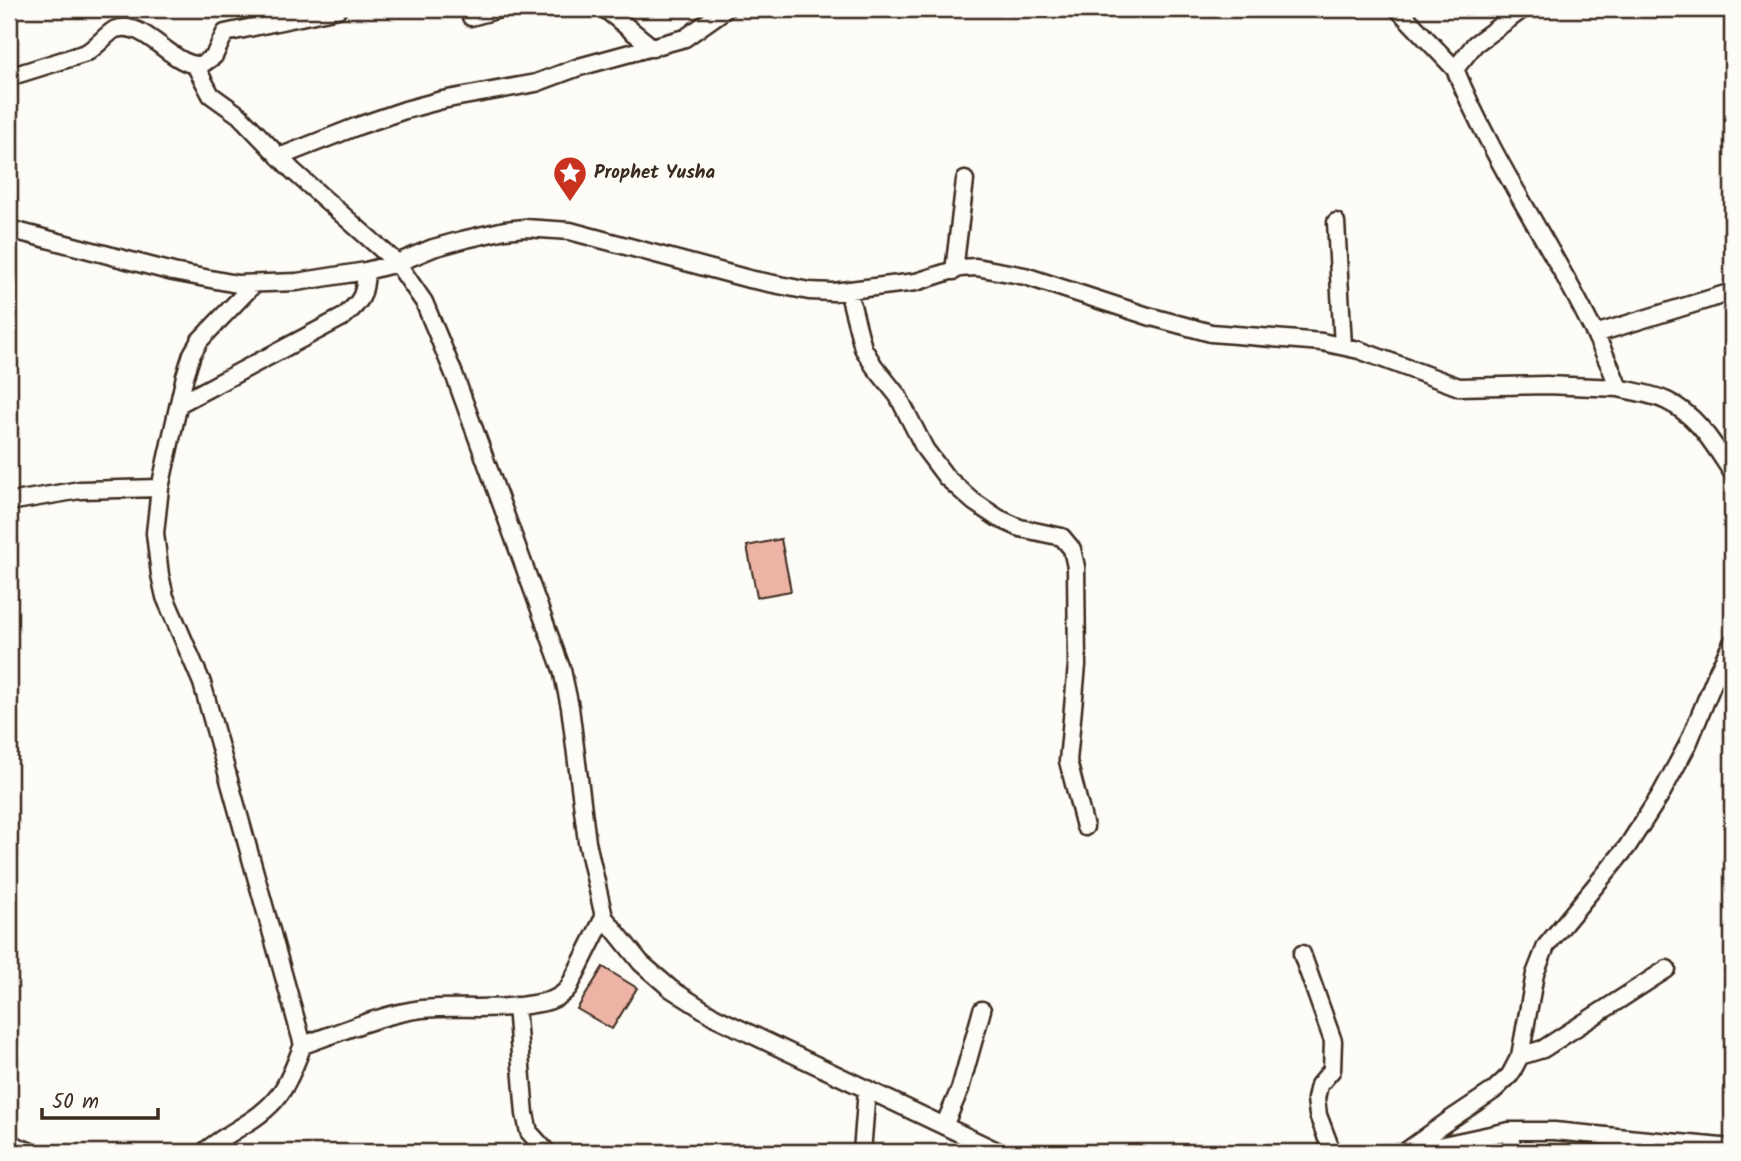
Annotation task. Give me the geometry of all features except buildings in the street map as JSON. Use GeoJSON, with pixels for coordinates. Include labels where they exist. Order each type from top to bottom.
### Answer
{"type":"FeatureCollection","features":[{"type":"Feature","properties":{"kind":"street"},"geometry":{"type":"LineString","coordinates":[[9,76],[86,53],[98,47],[110,32],[118,27],[129,28],[145,35],[195,65],[210,61],[225,33],[338,9]]}},
{"type":"Feature","properties":{"kind":"street"},"geometry":{"type":"LineString","coordinates":[[471,17],[500,9]]}},
{"type":"Feature","properties":{"kind":"street"},"geometry":{"type":"LineString","coordinates":[[605,9],[653,48]]}},
{"type":"Feature","properties":{"kind":"street"},"geometry":{"type":"LineString","coordinates":[[279,157],[405,110],[442,100],[536,83],[579,67],[685,38],[726,9]]}},
{"type":"Feature","properties":{"kind":"street"},"geometry":{"type":"LineString","coordinates":[[1398,9],[1455,69],[1478,122],[1573,290],[1619,388]]}},
{"type":"Feature","properties":{"kind":"street"},"geometry":{"type":"LineString","coordinates":[[1455,69],[1475,44],[1523,9]]}},
{"type":"Feature","properties":{"kind":"street"},"geometry":{"type":"LineString","coordinates":[[195,65],[211,95],[239,116],[279,157],[397,263],[424,302],[454,374],[562,670],[570,707],[587,842],[604,917],[641,962],[671,989],[727,1024],[999,1152]]}},
{"type":"Feature","properties":{"kind":"street"},"geometry":{"type":"LineString","coordinates":[[954,271],[965,180]]}},
{"type":"Feature","properties":{"kind":"street"},"geometry":{"type":"LineString","coordinates":[[1336,222],[1343,346]]}},
{"type":"Feature","properties":{"kind":"street"},"geometry":{"type":"LineString","coordinates":[[9,229],[173,272],[253,285],[306,281],[366,271],[397,263],[433,248],[505,230],[570,231],[648,253],[809,291],[848,290],[916,282],[976,267],[1025,276],[1148,316],[1211,333],[1286,338],[1343,346],[1384,358],[1427,377],[1460,387],[1546,385],[1619,388],[1665,399],[1700,424],[1732,472]]}},
{"type":"Feature","properties":{"kind":"street"},"geometry":{"type":"LineString","coordinates":[[179,404],[343,317],[356,306],[365,292],[366,271]]}},
{"type":"Feature","properties":{"kind":"street"},"geometry":{"type":"LineString","coordinates":[[204,1152],[278,1098],[303,1045],[202,683],[165,597],[159,575],[155,533],[160,488],[185,376],[200,340],[253,285]]}},
{"type":"Feature","properties":{"kind":"street"},"geometry":{"type":"LineString","coordinates":[[848,290],[863,348],[898,396],[925,449],[946,477],[974,502],[998,518],[1020,528],[1062,537],[1072,549],[1076,567],[1077,665],[1068,761],[1085,827]]}},
{"type":"Feature","properties":{"kind":"street"},"geometry":{"type":"LineString","coordinates":[[1595,334],[1732,292]]}},
{"type":"Feature","properties":{"kind":"street"},"geometry":{"type":"LineString","coordinates":[[9,502],[80,491],[160,488]]}},
{"type":"Feature","properties":{"kind":"street"},"geometry":{"type":"LineString","coordinates":[[1406,1152],[1493,1091],[1510,1075],[1520,1056],[1535,974],[1546,946],[1627,847],[1661,794],[1688,744],[1732,643]]}},
{"type":"Feature","properties":{"kind":"street"},"geometry":{"type":"LineString","coordinates":[[303,1045],[376,1020],[420,1010],[516,1006],[543,1003],[563,995],[604,917]]}},
{"type":"Feature","properties":{"kind":"street"},"geometry":{"type":"LineString","coordinates":[[1302,954],[1333,1041],[1332,1070],[1320,1085],[1316,1099],[1318,1115],[1332,1152]]}},
{"type":"Feature","properties":{"kind":"street"},"geometry":{"type":"LineString","coordinates":[[1520,1056],[1544,1049],[1667,969]]}},
{"type":"Feature","properties":{"kind":"street"},"geometry":{"type":"LineString","coordinates":[[516,1006],[524,1114],[529,1132],[547,1152]]}},
{"type":"Feature","properties":{"kind":"street"},"geometry":{"type":"LineString","coordinates":[[944,1126],[960,1089],[982,1010]]}},
{"type":"Feature","properties":{"kind":"street"},"geometry":{"type":"LineString","coordinates":[[862,1152],[867,1089]]}},
{"type":"Feature","properties":{"kind":"street"},"geometry":{"type":"LineString","coordinates":[[1406,1152],[1509,1131],[1555,1131],[1732,1148]]}},
{"type":"Feature","properties":{"kind":"street"},"geometry":{"type":"LineString","coordinates":[[1509,1131],[1513,1152]]}},
{"type":"Feature","properties":{"kind":"street"},"geometry":{"type":"LineString","coordinates":[[9,1143],[31,1152]]}},
{"type":"Feature","properties":{"kind":"place","name":"Prophet Yusha"},"geometry":{"type":"Point","coordinates":[570,203]}}]}
